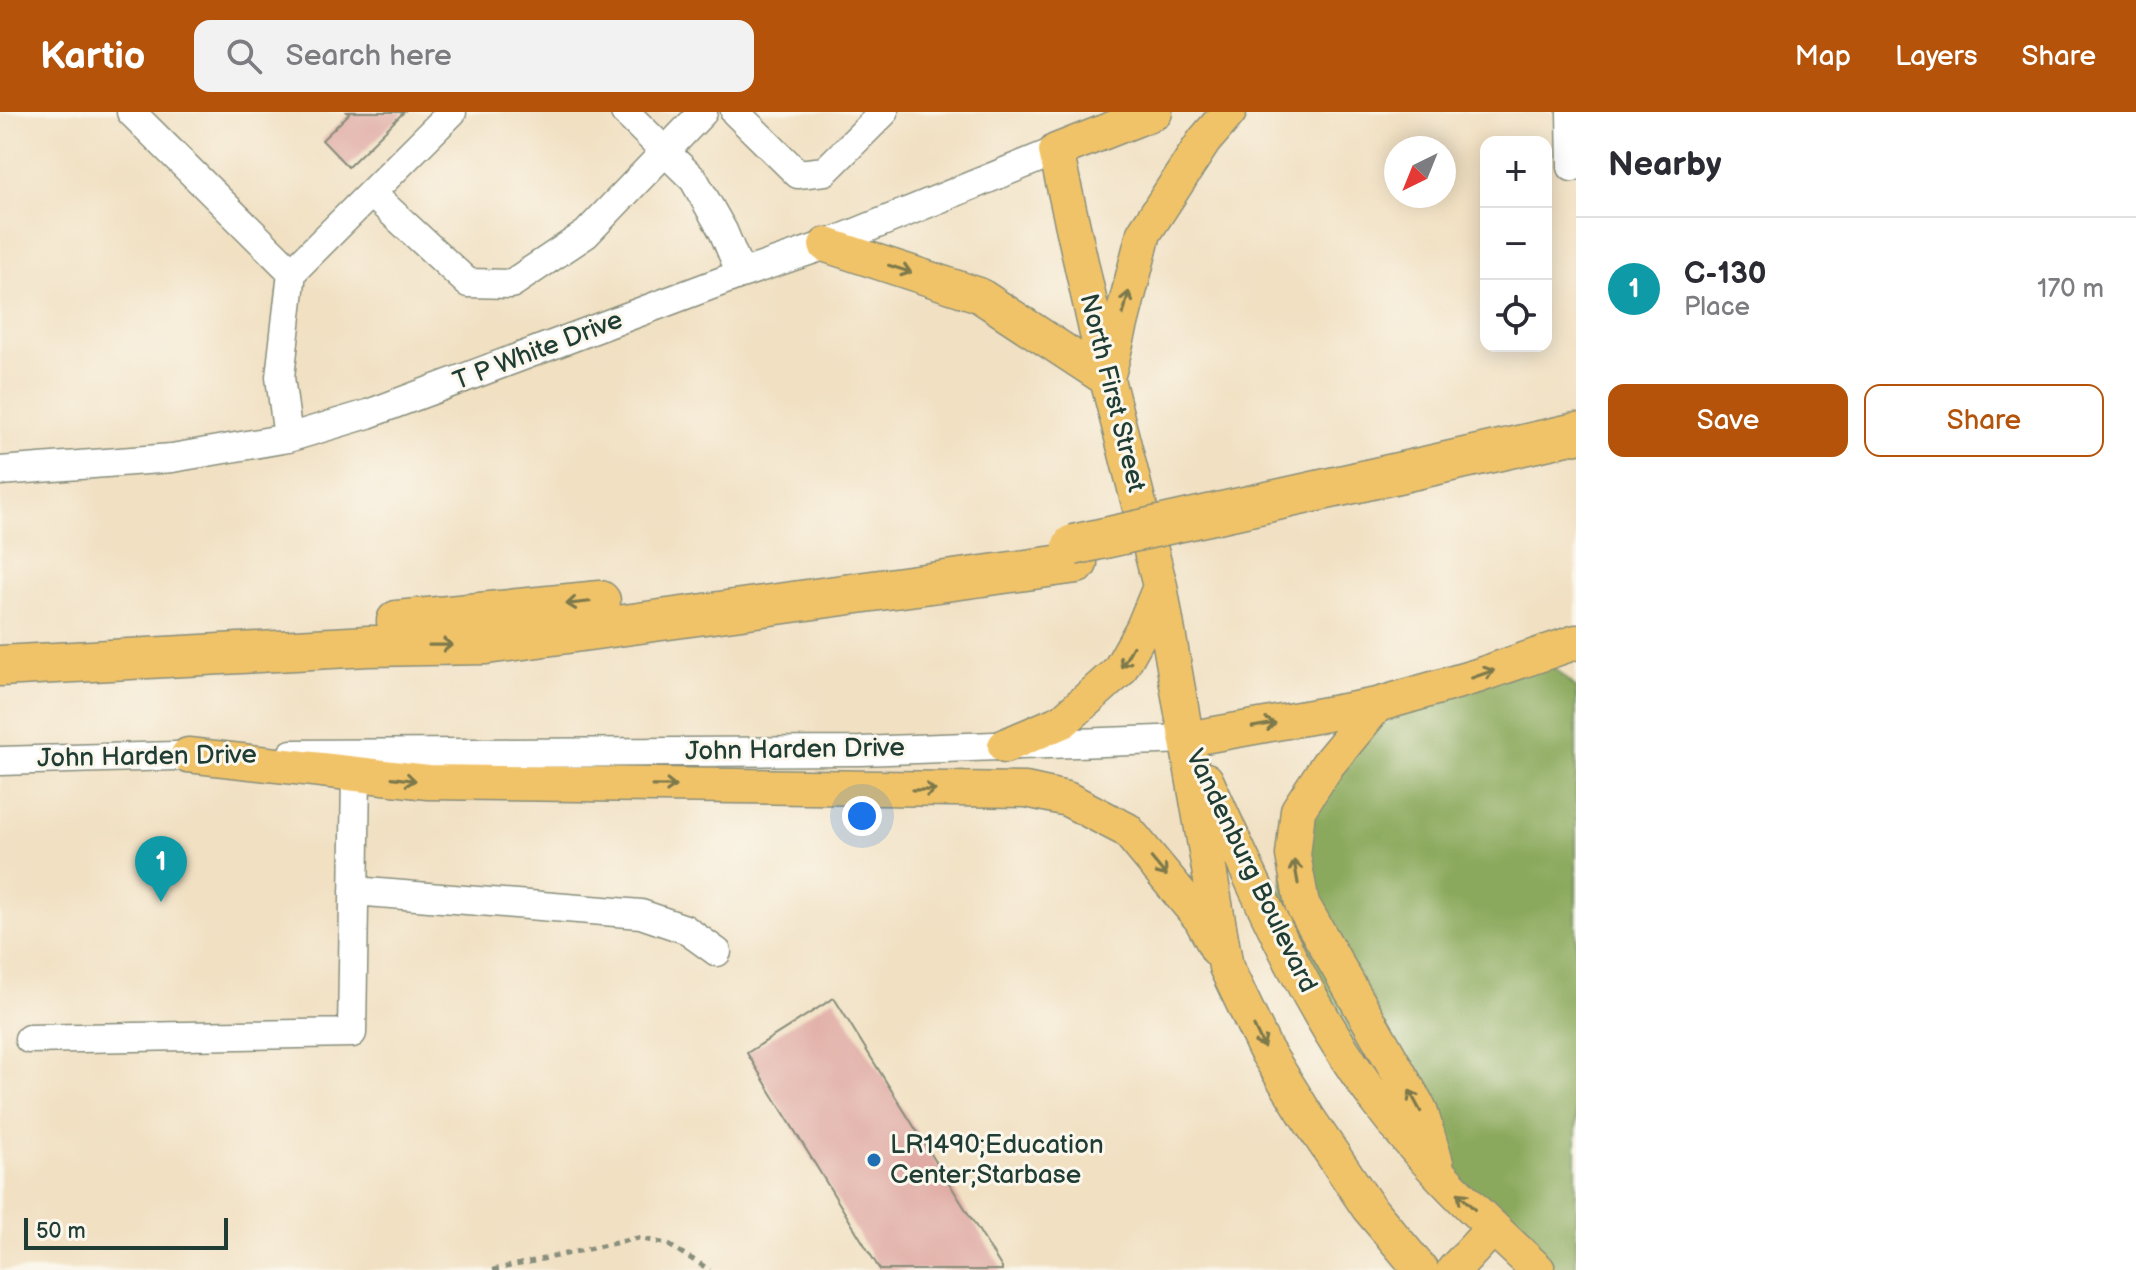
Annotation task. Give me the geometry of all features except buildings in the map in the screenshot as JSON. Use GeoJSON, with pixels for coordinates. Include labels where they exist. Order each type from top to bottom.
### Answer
{"type":"FeatureCollection","features":[{"type":"Feature","properties":{"kind":"highway"},"geometry":{"type":"LineString","coordinates":[[0,666],[368,646],[486,644],[1075,554],[1360,491],[1576,433]]}},
{"type":"Feature","properties":{"kind":"highway"},"geometry":{"type":"LineString","coordinates":[[1360,491],[1576,456]]}},
{"type":"Feature","properties":{"kind":"highway"},"geometry":{"type":"LineString","coordinates":[[0,639],[286,629],[461,616],[1075,554]]}},
{"type":"Feature","properties":{"kind":"main road"},"geometry":{"type":"LineString","coordinates":[[1056,151],[1155,112]]}},
{"type":"Feature","properties":{"kind":"main road"},"geometry":{"type":"LineString","coordinates":[[826,245],[979,295],[1107,379],[1144,233],[1204,141],[1229,112]]}},
{"type":"Feature","properties":{"kind":"main road","name":"North First Street"},"geometry":{"type":"LineString","coordinates":[[1056,151],[1107,379],[1160,586],[1187,739]]}},
{"type":"Feature","properties":{"kind":"main road"},"geometry":{"type":"LineString","coordinates":[[1005,746],[1063,721],[1119,671],[1143,628],[1160,586]]}},
{"type":"Feature","properties":{"kind":"main road","name":"John Harden Drive"},"geometry":{"type":"LineString","coordinates":[[1187,739],[1377,705],[1477,676],[1576,642]]}},
{"type":"Feature","properties":{"kind":"main road"},"geometry":{"type":"LineString","coordinates":[[1377,705],[1328,764],[1298,810],[1293,855],[1302,904],[1420,1110],[1440,1175]]}},
{"type":"Feature","properties":{"kind":"main road","name":"Vandenburg Boulevard"},"geometry":{"type":"LineString","coordinates":[[1187,739],[1226,967],[1265,1049],[1308,1118],[1368,1207],[1421,1270]]}},
{"type":"Feature","properties":{"kind":"main road","name":"Vandenburg Boulevard"},"geometry":{"type":"LineString","coordinates":[[1187,739],[1276,933],[1348,1059],[1382,1108],[1440,1175],[1538,1270]]}},
{"type":"Feature","properties":{"kind":"main road"},"geometry":{"type":"LineString","coordinates":[[188,755],[428,782],[1026,790],[1067,799],[1127,830],[1201,919],[1226,967]]}},
{"type":"Feature","properties":{"kind":"main road"},"geometry":{"type":"LineString","coordinates":[[1454,1270],[1493,1228]]}},
{"type":"Feature","properties":{"kind":"street"},"geometry":{"type":"LineString","coordinates":[[131,112],[292,272]]}},
{"type":"Feature","properties":{"kind":"street"},"geometry":{"type":"LineString","coordinates":[[288,438],[280,377],[292,272],[452,112]]}},
{"type":"Feature","properties":{"kind":"street"},"geometry":{"type":"LineString","coordinates":[[625,112],[694,180],[723,231],[741,274]]}},
{"type":"Feature","properties":{"kind":"street"},"geometry":{"type":"LineString","coordinates":[[371,193],[468,283],[511,284],[586,234],[703,112]]}},
{"type":"Feature","properties":{"kind":"street"},"geometry":{"type":"LineString","coordinates":[[735,112],[798,174],[825,171],[884,112]]}},
{"type":"Feature","properties":{"kind":"street"},"geometry":{"type":"LineString","coordinates":[[1571,112],[1572,167]]}},
{"type":"Feature","properties":{"kind":"street","name":"T P White Drive"},"geometry":{"type":"LineString","coordinates":[[0,471],[130,463],[288,438],[368,414],[826,245],[1056,151]]}},
{"type":"Feature","properties":{"kind":"street","name":"John Harden Drive"},"geometry":{"type":"LineString","coordinates":[[0,761],[188,755],[844,751],[1187,739]]}},
{"type":"Feature","properties":{"kind":"street"},"geometry":{"type":"LineString","coordinates":[[29,1039],[352,1033],[356,774]]}},
{"type":"Feature","properties":{"kind":"street"},"geometry":{"type":"LineString","coordinates":[[354,891],[641,914],[685,929],[717,952]]}},
{"type":"Feature","properties":{"kind":"path"},"geometry":{"type":"LineString","coordinates":[[493,1270],[638,1238],[667,1244],[710,1270]]}},
{"type":"Feature","properties":{"kind":"green space"},"geometry":{"type":"Polygon","coordinates":[[[1540,653],[1576,689],[1576,1270],[1538,1270],[1440,1175],[1276,933],[1290,826],[1377,705],[1540,653]]]}},
{"type":"Feature","properties":{"kind":"place","name":"C-130"},"geometry":{"type":"Point","coordinates":[161,902]}},
{"type":"Feature","properties":{"kind":"place","name":"LR1490;Education Center;Starbase"},"geometry":{"type":"Point","coordinates":[874,1160]}}]}
